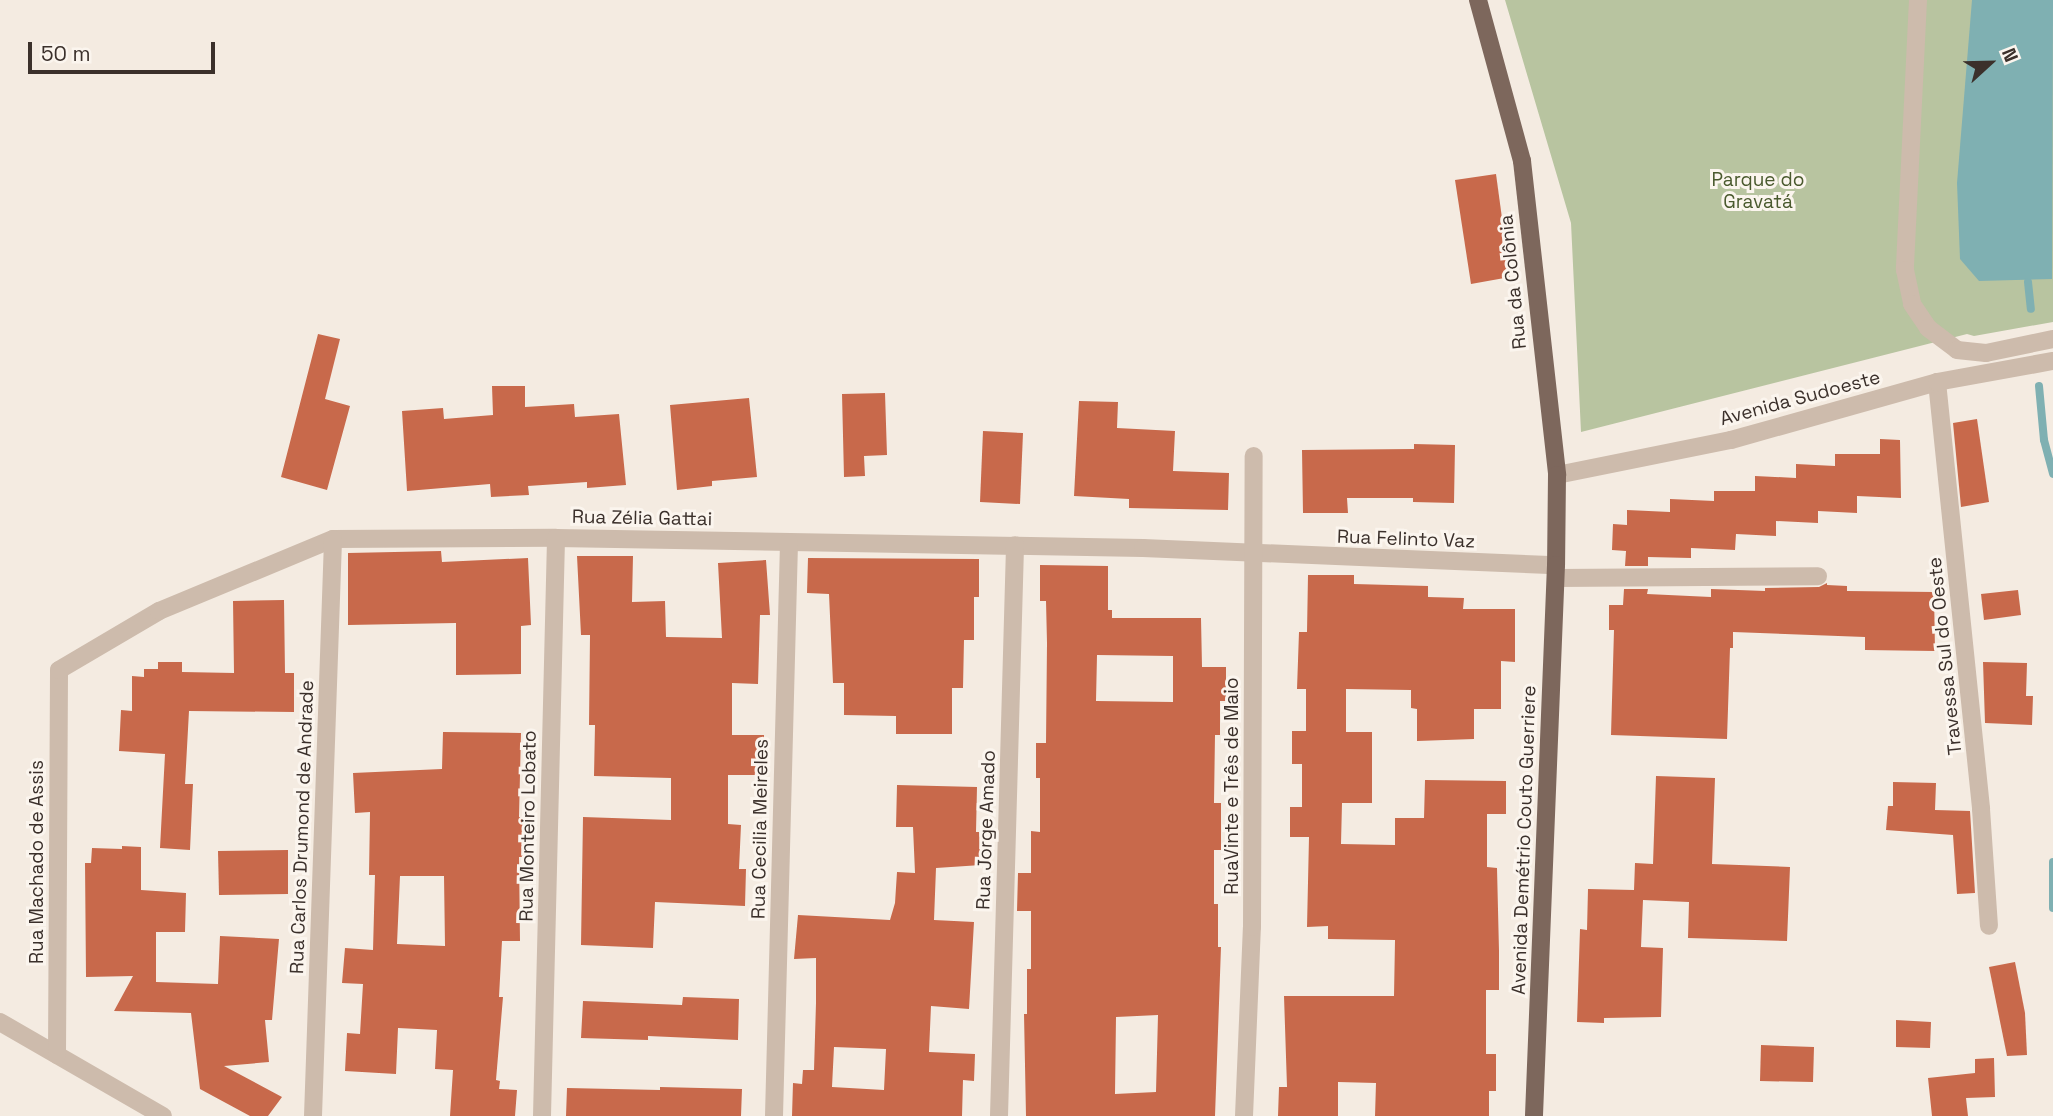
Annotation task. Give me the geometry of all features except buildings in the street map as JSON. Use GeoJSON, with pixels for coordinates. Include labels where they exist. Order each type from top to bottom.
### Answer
{"type":"FeatureCollection","features":[{"type":"Feature","properties":{"kind":"main road","name":"Rua da Colônia"},"geometry":{"type":"LineString","coordinates":[[1478,0],[1522,161],[1557,475],[1556,572]]}},
{"type":"Feature","properties":{"kind":"main road","name":"Avenida Demétrio Couto Guerriere"},"geometry":{"type":"LineString","coordinates":[[1534,1116],[1556,572]]}},
{"type":"Feature","properties":{"kind":"street"},"geometry":{"type":"LineString","coordinates":[[1918,0],[1905,270],[1912,304],[1928,328],[1958,350],[1986,353],[2053,338]]}},
{"type":"Feature","properties":{"kind":"street","name":"Avenida Sudoeste"},"geometry":{"type":"LineString","coordinates":[[1557,475],[1731,440],[1937,382],[2053,361]]}},
{"type":"Feature","properties":{"kind":"street","name":"Travessa Sul do Oeste"},"geometry":{"type":"LineString","coordinates":[[1937,382],[1980,796],[1989,926]]}},
{"type":"Feature","properties":{"kind":"street","name":"RuaVinte e Três de Maio"},"geometry":{"type":"LineString","coordinates":[[1244,1116],[1252,927],[1254,456]]}},
{"type":"Feature","properties":{"kind":"street","name":"Rua Zélia Gattai"},"geometry":{"type":"LineString","coordinates":[[59,670],[159,611],[333,539],[556,538],[1015,545],[1143,548],[1254,555]]}},
{"type":"Feature","properties":{"kind":"street","name":"Rua Monteiro Lobato"},"geometry":{"type":"LineString","coordinates":[[542,1116],[556,538]]}},
{"type":"Feature","properties":{"kind":"street","name":"Rua Carlos Drumond de Andrade"},"geometry":{"type":"LineString","coordinates":[[313,1116],[333,539]]}},
{"type":"Feature","properties":{"kind":"street","name":"Rua Cecilia Meireles"},"geometry":{"type":"LineString","coordinates":[[774,1116],[789,542]]}},
{"type":"Feature","properties":{"kind":"street","name":"Rua Jorge Amado"},"geometry":{"type":"LineString","coordinates":[[999,1116],[1015,545]]}},
{"type":"Feature","properties":{"kind":"street","name":"Rua Felinto Vaz"},"geometry":{"type":"LineString","coordinates":[[1254,555],[1556,572],[1818,576]]}},
{"type":"Feature","properties":{"kind":"street","name":"Rua Machado de Assis"},"geometry":{"type":"LineString","coordinates":[[57,1055],[59,670]]}},
{"type":"Feature","properties":{"kind":"street"},"geometry":{"type":"LineString","coordinates":[[0,1022],[163,1116]]}},
{"type":"Feature","properties":{"kind":"green space","name":"Parque do Gravatá"},"geometry":{"type":"Polygon","coordinates":[[[1505,0],[2053,0],[2053,322],[1974,336],[1967,334],[1581,432],[1571,223],[1505,0]]]}},
{"type":"Feature","properties":{"kind":"water"},"geometry":{"type":"Polygon","coordinates":[[[1972,0],[2053,0],[2052,279],[1979,281],[1960,259],[1957,183],[1972,0]]]}},
{"type":"Feature","properties":{"kind":"waterway"},"geometry":{"type":"LineString","coordinates":[[2028,282],[2031,309]]}},
{"type":"Feature","properties":{"kind":"waterway"},"geometry":{"type":"LineString","coordinates":[[2039,386],[2044,440],[2053,474]]}},
{"type":"Feature","properties":{"kind":"waterway"},"geometry":{"type":"LineString","coordinates":[[2053,862],[2053,908]]}}]}
